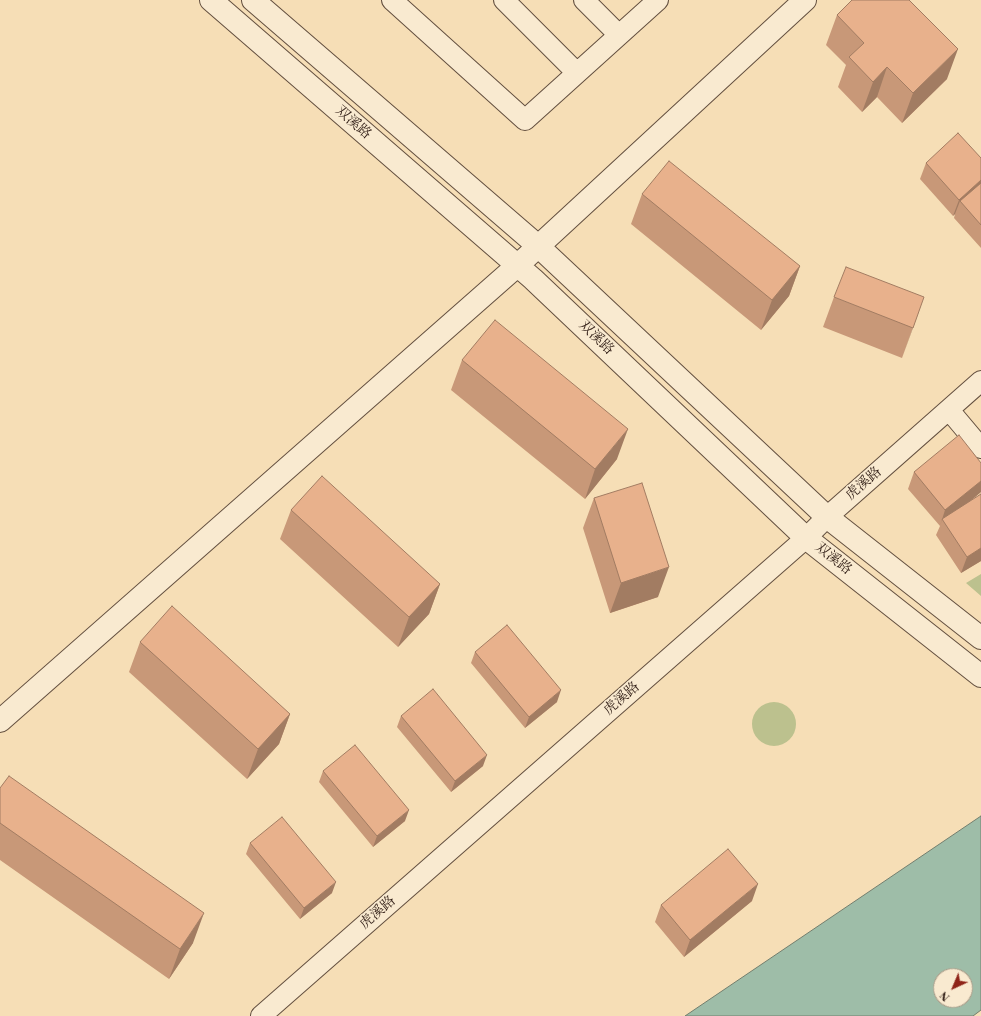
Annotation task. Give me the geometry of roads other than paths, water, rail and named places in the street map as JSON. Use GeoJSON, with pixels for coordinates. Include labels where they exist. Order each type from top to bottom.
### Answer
{"type":"FeatureCollection","features":[{"type":"Feature","properties":{"kind":"street","name":"双溪路"},"geometry":{"type":"LineString","coordinates":[[210,0],[518,265],[806,538],[981,676]]}},
{"type":"Feature","properties":{"kind":"street","name":"双溪路"},"geometry":{"type":"LineString","coordinates":[[253,0],[538,246],[827,517],[981,638]]}},
{"type":"Feature","properties":{"kind":"street"},"geometry":{"type":"LineString","coordinates":[[392,0],[525,120],[658,0]]}},
{"type":"Feature","properties":{"kind":"street"},"geometry":{"type":"LineString","coordinates":[[504,0],[577,73]]}},
{"type":"Feature","properties":{"kind":"street"},"geometry":{"type":"LineString","coordinates":[[584,0],[619,35]]}},
{"type":"Feature","properties":{"kind":"street"},"geometry":{"type":"LineString","coordinates":[[0,721],[518,265],[805,0]]}},
{"type":"Feature","properties":{"kind":"street","name":"虎溪路"},"geometry":{"type":"LineString","coordinates":[[261,1016],[806,538],[827,517],[981,381]]}},
{"type":"Feature","properties":{"kind":"street"},"geometry":{"type":"LineString","coordinates":[[949,410],[981,448]]}}]}
